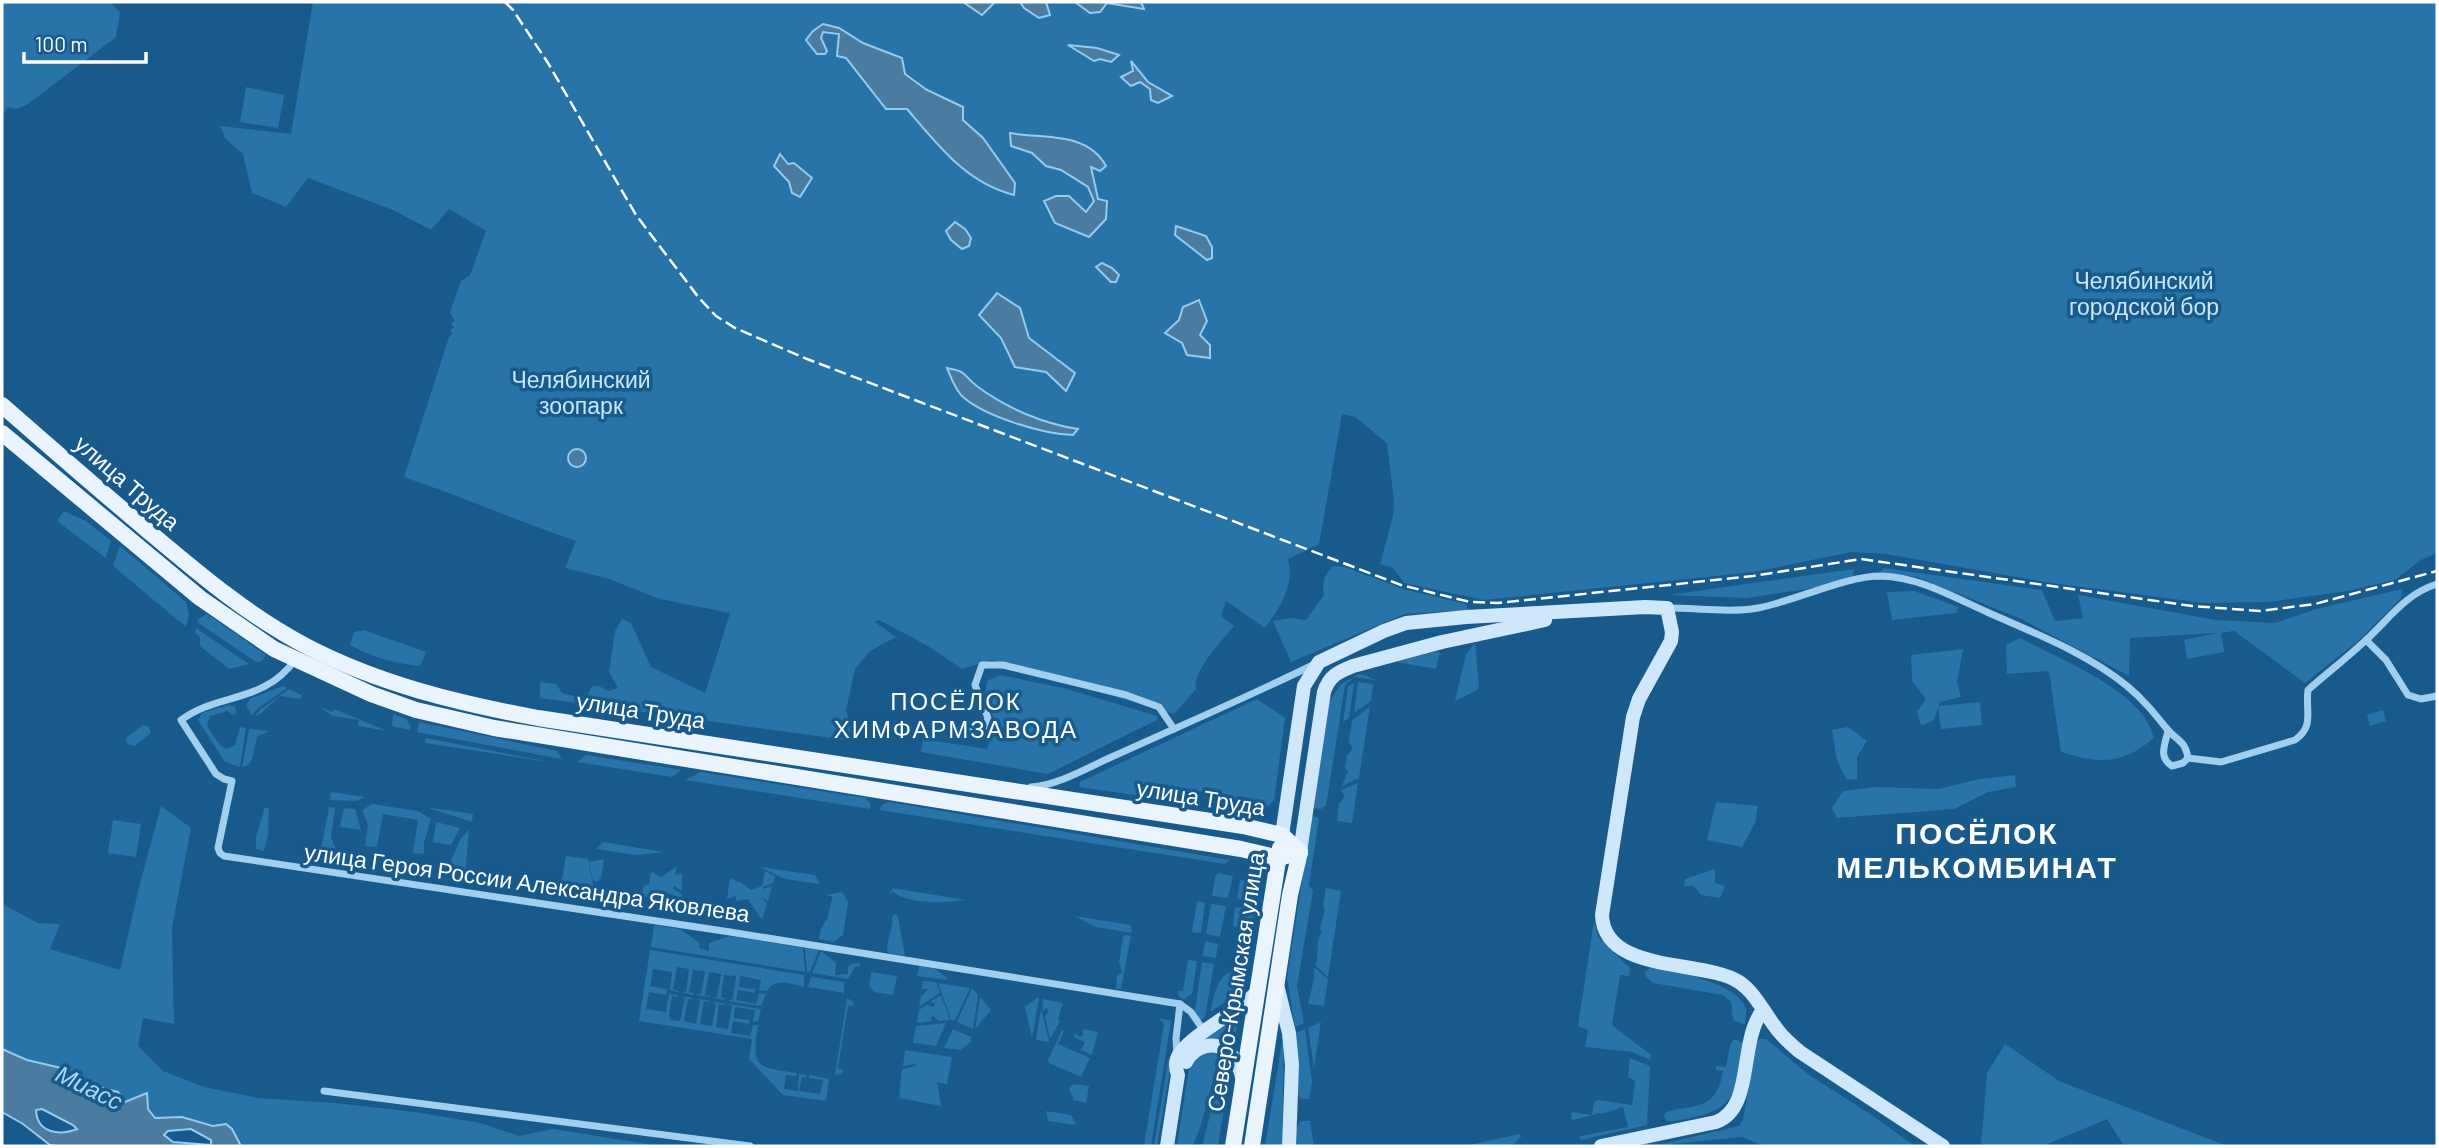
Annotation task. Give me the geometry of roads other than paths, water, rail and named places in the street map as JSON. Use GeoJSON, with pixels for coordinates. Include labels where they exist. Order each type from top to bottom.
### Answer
{"type":"FeatureCollection","features":[{"type":"Feature","properties":{"kind":"main road","name":"улица Труда"},"geometry":{"type":"LineString","coordinates":[[2,405],[209,583],[304,645],[362,672],[403,687],[498,711],[1243,827],[1282,835],[1300,852]]}},
{"type":"Feature","properties":{"kind":"main road","name":"улица Труда"},"geometry":{"type":"LineString","coordinates":[[2,433],[200,598],[274,649],[352,687],[399,704],[495,728],[1228,846],[1279,858],[1300,852]]}},
{"type":"Feature","properties":{"kind":"main road"},"geometry":{"type":"LineString","coordinates":[[22,450],[35,434]]}},
{"type":"Feature","properties":{"kind":"main road"},"geometry":{"type":"LineString","coordinates":[[295,660],[304,645]]}},
{"type":"Feature","properties":{"kind":"main road","name":"Северо-Крымская улица"},"geometry":{"type":"LineString","coordinates":[[1233,1146],[1282,835]]}},
{"type":"Feature","properties":{"kind":"main road","name":"Северо-Крымская улица"},"geometry":{"type":"LineString","coordinates":[[1252,1146],[1290,895],[1300,852]]}},
{"type":"Feature","properties":{"kind":"street"},"geometry":{"type":"LineString","coordinates":[[1001,790],[1041,787],[1406,623],[1645,607],[1756,608],[1859,579],[1879,576],[1903,578],[1924,584],[2038,635],[2104,670],[2127,686],[2148,706],[2168,731],[2187,748],[2188,758]]}},
{"type":"Feature","properties":{"kind":"street"},"geometry":{"type":"LineString","coordinates":[[2188,758],[2221,762],[2295,740],[2304,733],[2309,723],[2306,702],[2308,690],[2366,640],[2403,602],[2420,589],[2437,584]]}},
{"type":"Feature","properties":{"kind":"street"},"geometry":{"type":"LineString","coordinates":[[1667,608],[1671,641],[1633,717],[1602,924],[1612,942],[1628,953],[1734,980],[1748,990],[1780,1033],[1800,1052],[1943,1146]]}},
{"type":"Feature","properties":{"kind":"street","name":"Северо-Крымская улица"},"geometry":{"type":"LineString","coordinates":[[1300,852],[1324,692],[1329,679],[1338,672],[1442,642],[1571,613]]}},
{"type":"Feature","properties":{"kind":"street"},"geometry":{"type":"LineString","coordinates":[[2366,640],[2386,660],[2408,695],[2421,699],[2437,696]]}},
{"type":"Feature","properties":{"kind":"street","name":"улица Героя России Александра Яковлева"},"geometry":{"type":"LineString","coordinates":[[295,660],[266,688],[197,709],[181,720],[216,774],[232,781],[218,848],[224,856],[1180,1004]]}},
{"type":"Feature","properties":{"kind":"street","name":"Северо-Крымская улица"},"geometry":{"type":"LineString","coordinates":[[1282,835],[1304,686],[1319,662]]}},
{"type":"Feature","properties":{"kind":"street"},"geometry":{"type":"LineString","coordinates":[[962,730],[985,727],[988,718],[975,685],[982,665],[990,664],[1137,699],[1159,707],[1174,729]]}},
{"type":"Feature","properties":{"kind":"street"},"geometry":{"type":"LineString","coordinates":[[2168,731],[2162,756],[2165,761],[2175,766],[2188,758]]}},
{"type":"Feature","properties":{"kind":"street"},"geometry":{"type":"LineString","coordinates":[[1277,985],[1289,1033],[1292,1065],[1289,1146]]}},
{"type":"Feature","properties":{"kind":"street"},"geometry":{"type":"LineString","coordinates":[[1177,1057],[1188,1044],[1246,1004],[1257,992]]}},
{"type":"Feature","properties":{"kind":"street"},"geometry":{"type":"LineString","coordinates":[[1178,1075],[1175,1068],[1180,1004],[1191,1012],[1205,1032]]}},
{"type":"Feature","properties":{"kind":"street"},"geometry":{"type":"LineString","coordinates":[[1601,1146],[1716,1122],[1732,1113],[1739,1096],[1750,1034],[1763,1010]]}},
{"type":"Feature","properties":{"kind":"street"},"geometry":{"type":"LineString","coordinates":[[1167,1146],[1178,1075],[1194,1051],[1209,1045],[1228,1052],[1240,1070],[1243,1082]]}},
{"type":"Feature","properties":{"kind":"street"},"geometry":{"type":"LineString","coordinates":[[324,1091],[750,1146]]}},
{"type":"Feature","properties":{"kind":"water"},"geometry":{"type":"Polygon","coordinates":[[[963,2],[994,2],[994,3],[982,15],[963,2]]]}},
{"type":"Feature","properties":{"kind":"water"},"geometry":{"type":"Polygon","coordinates":[[[1020,2],[1046,2],[1050,15],[1039,18],[1020,2]]]}},
{"type":"Feature","properties":{"kind":"water"},"geometry":{"type":"Polygon","coordinates":[[[1075,2],[1141,2],[1144,9],[1107,3],[1100,12],[1090,13],[1075,2]]]}},
{"type":"Feature","properties":{"kind":"water"},"geometry":{"type":"Polygon","coordinates":[[[823,24],[839,28],[863,43],[902,58],[905,74],[927,90],[963,107],[963,120],[983,138],[1015,183],[1014,195],[981,182],[967,172],[942,149],[907,109],[886,109],[846,58],[837,56],[839,34],[823,32],[821,38],[827,51],[825,54],[817,54],[806,40],[823,24]]]}},
{"type":"Feature","properties":{"kind":"water"},"geometry":{"type":"Polygon","coordinates":[[[1068,45],[1097,48],[1119,55],[1111,62],[1100,59],[1094,61],[1068,45]]]}},
{"type":"Feature","properties":{"kind":"water"},"geometry":{"type":"Polygon","coordinates":[[[1131,61],[1148,82],[1172,96],[1158,103],[1151,100],[1150,89],[1140,82],[1131,86],[1121,77],[1133,71],[1131,61]]]}},
{"type":"Feature","properties":{"kind":"water"},"geometry":{"type":"Polygon","coordinates":[[[1010,133],[1076,142],[1098,155],[1106,166],[1100,171],[1091,167],[1098,199],[1107,201],[1106,219],[1089,237],[1055,223],[1044,201],[1056,196],[1069,196],[1086,212],[1094,201],[1088,187],[1061,170],[1046,166],[1032,153],[1011,146],[1010,133]]]}},
{"type":"Feature","properties":{"kind":"water"},"geometry":{"type":"Polygon","coordinates":[[[780,154],[788,164],[794,163],[812,178],[800,197],[792,193],[789,182],[774,166],[780,154]]]}},
{"type":"Feature","properties":{"kind":"water"},"geometry":{"type":"Polygon","coordinates":[[[955,222],[965,229],[971,238],[969,246],[962,249],[951,240],[946,231],[955,222]]]}},
{"type":"Feature","properties":{"kind":"water"},"geometry":{"type":"Polygon","coordinates":[[[1176,226],[1206,236],[1212,247],[1212,258],[1207,260],[1175,235],[1176,226]]]}},
{"type":"Feature","properties":{"kind":"water"},"geometry":{"type":"Polygon","coordinates":[[[1102,263],[1119,275],[1116,282],[1111,282],[1096,267],[1102,263]]]}},
{"type":"Feature","properties":{"kind":"water"},"geometry":{"type":"Polygon","coordinates":[[[997,293],[1020,308],[1029,338],[1075,373],[1066,391],[1046,372],[1015,367],[1001,338],[979,315],[997,293]]]}},
{"type":"Feature","properties":{"kind":"water"},"geometry":{"type":"Polygon","coordinates":[[[1199,300],[1207,321],[1200,335],[1210,345],[1210,358],[1187,355],[1182,343],[1165,333],[1179,320],[1183,307],[1199,300]]]}},
{"type":"Feature","properties":{"kind":"water"},"geometry":{"type":"Polygon","coordinates":[[[947,368],[962,373],[978,387],[1013,408],[1039,419],[1078,429],[1073,435],[1061,434],[1000,418],[960,394],[947,368]]]}},
{"type":"Feature","properties":{"kind":"water"},"geometry":{"type":"Polygon","coordinates":[[[577,449],[583,452],[586,458],[583,464],[577,467],[571,464],[568,458],[571,452],[577,449]]]}},
{"type":"Feature","properties":{"kind":"water","name":"Миасс"},"geometry":{"type":"Polygon","coordinates":[[[2,1049],[27,1060],[61,1068],[81,1083],[118,1092],[125,1102],[147,1093],[148,1109],[155,1118],[182,1117],[213,1126],[226,1124],[232,1129],[241,1146],[57,1146],[50,1145],[2,1112],[2,1049]],[[42,1109],[36,1110],[37,1118],[40,1124],[50,1131],[77,1129],[73,1125],[42,1109]],[[191,1129],[168,1131],[164,1135],[173,1142],[211,1145],[211,1140],[191,1129]]]}},
{"type":"Feature","properties":{"kind":"railway"},"geometry":{"type":"LineString","coordinates":[[505,2],[548,63],[636,215],[699,298],[716,316],[735,328],[807,359],[1401,585],[1470,602],[1498,603],[1753,576],[1861,559],[2192,606],[2260,611],[2315,604],[2437,571]]}},
{"type":"Feature","properties":{"kind":"district","name":"ПОСЁЛОК ХИМФАРМЗАВОДА"},"geometry":{"type":"Point","coordinates":[956,716]}},
{"type":"Feature","properties":{"kind":"district","name":"ПОСЁЛОК МЕЛЬКОМБИНАТ"},"geometry":{"type":"Point","coordinates":[1977,851]}},
{"type":"Feature","properties":{"kind":"park label","name":"Челябинский городской бор"},"geometry":{"type":"Point","coordinates":[2144,294]}},
{"type":"Feature","properties":{"kind":"park label","name":"Челябинский зоопарк"},"geometry":{"type":"Point","coordinates":[581,393]}}]}
